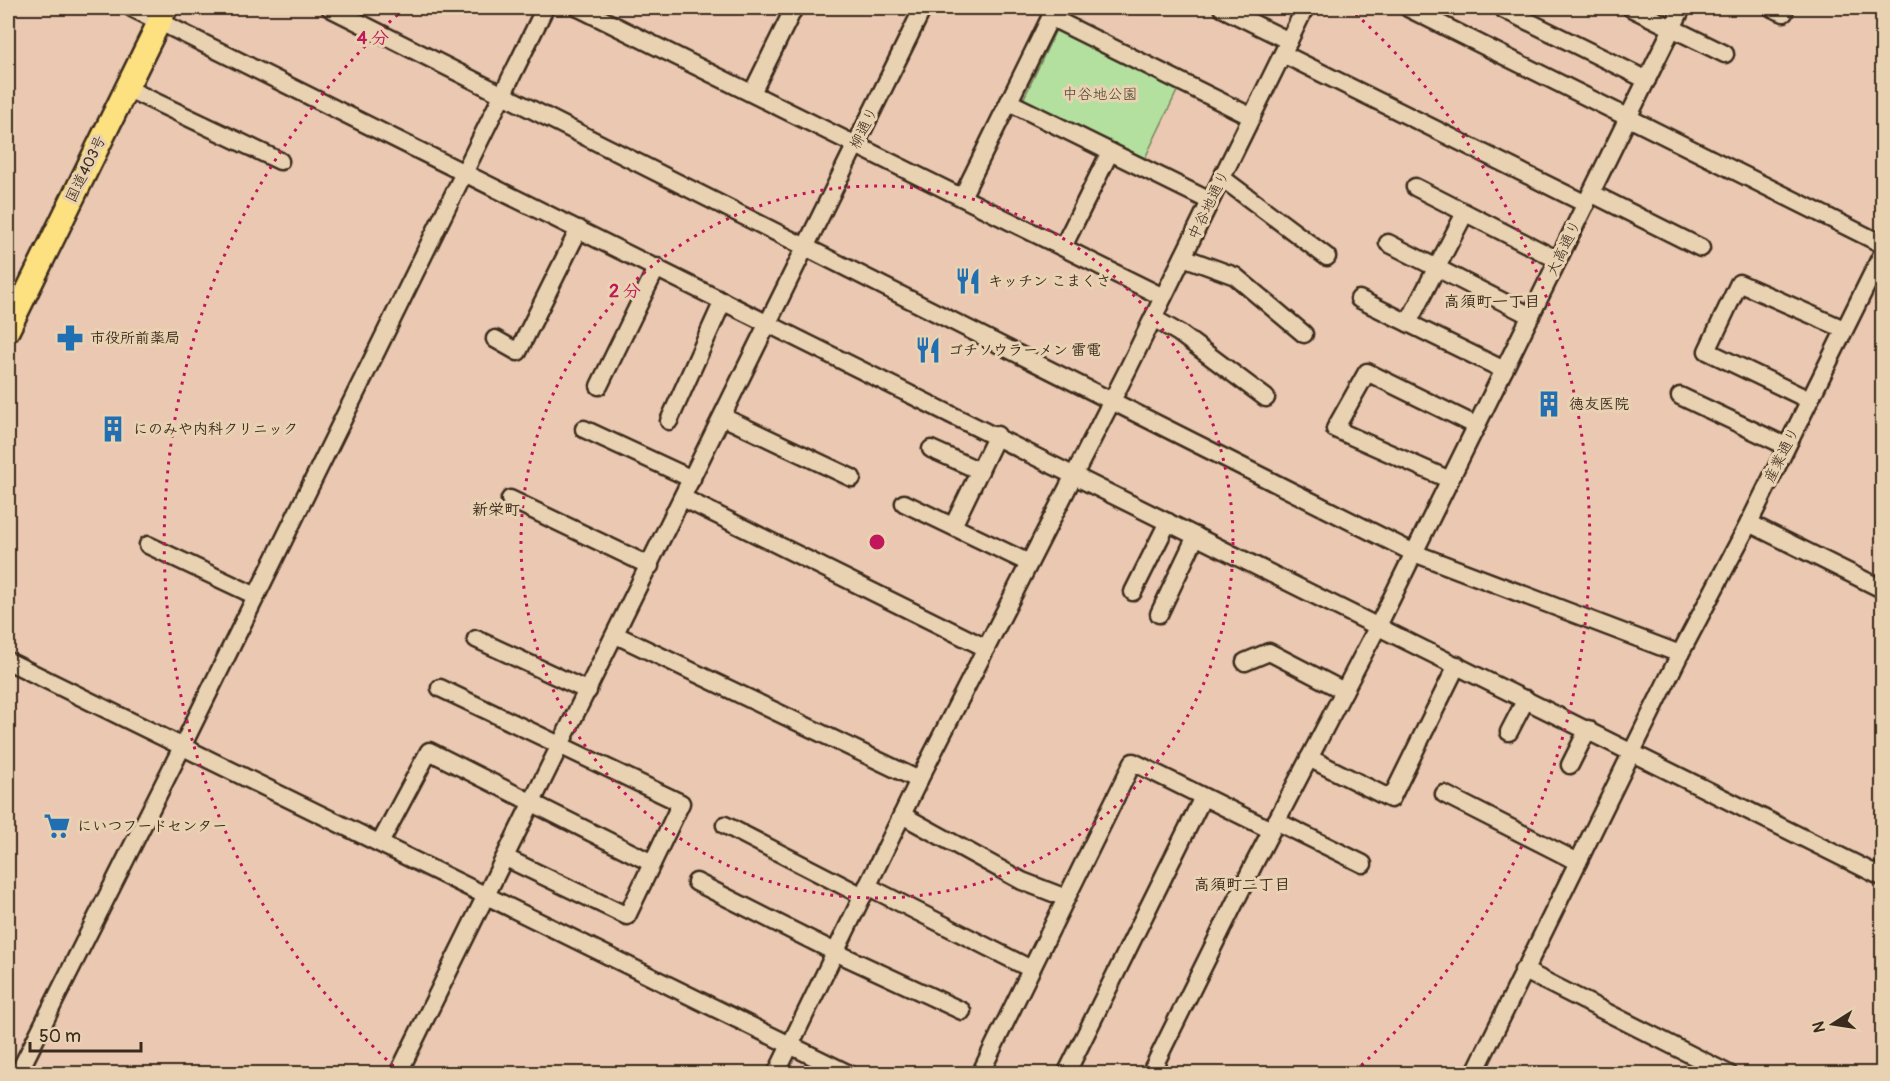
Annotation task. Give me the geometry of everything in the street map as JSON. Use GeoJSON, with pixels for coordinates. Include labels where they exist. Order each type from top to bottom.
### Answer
{"type":"FeatureCollection","features":[{"type":"Feature","properties":{"kind":"highway","name":"国道403号"},"geometry":{"type":"LineString","coordinates":[[8,330],[162,14]]}},
{"type":"Feature","properties":{"kind":"street"},"geometry":{"type":"LineString","coordinates":[[132,8],[162,14],[464,172],[1882,877]]}},
{"type":"Feature","properties":{"kind":"street"},"geometry":{"type":"LineString","coordinates":[[330,8],[1414,553],[1680,654]]}},
{"type":"Feature","properties":{"kind":"street"},"geometry":{"type":"LineString","coordinates":[[18,1074],[182,747],[545,8]]}},
{"type":"Feature","properties":{"kind":"street"},"geometry":{"type":"LineString","coordinates":[[579,8],[1163,297]]}},
{"type":"Feature","properties":{"kind":"street"},"geometry":{"type":"LineString","coordinates":[[752,93],[794,8]]}},
{"type":"Feature","properties":{"kind":"street","name":"柳通り"},"geometry":{"type":"LineString","coordinates":[[398,1074],[533,804],[923,8]]}},
{"type":"Feature","properties":{"kind":"street"},"geometry":{"type":"LineString","coordinates":[[1222,8],[1286,47],[1588,199],[1701,248]]}},
{"type":"Feature","properties":{"kind":"street","name":"中谷地通り"},"geometry":{"type":"LineString","coordinates":[[776,1074],[919,780],[1153,318],[1305,8]]}},
{"type":"Feature","properties":{"kind":"street"},"geometry":{"type":"LineString","coordinates":[[1408,8],[1882,244]]}},
{"type":"Feature","properties":{"kind":"street"},"geometry":{"type":"LineString","coordinates":[[1630,8],[1725,54]]}},
{"type":"Feature","properties":{"kind":"street","name":"大高通り"},"geometry":{"type":"LineString","coordinates":[[1150,1074],[1274,826],[1378,627],[1682,8]]}},
{"type":"Feature","properties":{"kind":"street"},"geometry":{"type":"LineString","coordinates":[[1503,9],[1647,80]]}},
{"type":"Feature","properties":{"kind":"street"},"geometry":{"type":"LineString","coordinates":[[962,197],[1052,12],[1252,117]]}},
{"type":"Feature","properties":{"kind":"street"},"geometry":{"type":"LineString","coordinates":[[126,88],[280,161]]}},
{"type":"Feature","properties":{"kind":"street"},"geometry":{"type":"LineString","coordinates":[[1009,102],[1210,201]]}},
{"type":"Feature","properties":{"kind":"street"},"geometry":{"type":"LineString","coordinates":[[1063,248],[1110,152]]}},
{"type":"Feature","properties":{"kind":"street"},"geometry":{"type":"LineString","coordinates":[[1222,178],[1327,257]]}},
{"type":"Feature","properties":{"kind":"street"},"geometry":{"type":"LineString","coordinates":[[1415,187],[1558,260]]}},
{"type":"Feature","properties":{"kind":"street"},"geometry":{"type":"LineString","coordinates":[[1408,323],[1465,213]]}},
{"type":"Feature","properties":{"kind":"street"},"geometry":{"type":"LineString","coordinates":[[495,339],[518,352],[579,229]]}},
{"type":"Feature","properties":{"kind":"street"},"geometry":{"type":"LineString","coordinates":[[1388,243],[1531,316]]}},
{"type":"Feature","properties":{"kind":"street","name":"産業通り"},"geometry":{"type":"LineString","coordinates":[[1474,1074],[1523,970],[1634,752],[1680,654],[1749,523],[1882,254]]}},
{"type":"Feature","properties":{"kind":"street"},"geometry":{"type":"LineString","coordinates":[[1183,257],[1235,276],[1304,334]]}},
{"type":"Feature","properties":{"kind":"street"},"geometry":{"type":"LineString","coordinates":[[599,386],[657,267]]}},
{"type":"Feature","properties":{"kind":"street"},"geometry":{"type":"LineString","coordinates":[[1809,400],[1707,351],[1740,283],[1844,329]]}},
{"type":"Feature","properties":{"kind":"street"},"geometry":{"type":"LineString","coordinates":[[1359,299],[1504,370]]}},
{"type":"Feature","properties":{"kind":"street"},"geometry":{"type":"LineString","coordinates":[[669,421],[723,301]]}},
{"type":"Feature","properties":{"kind":"street"},"geometry":{"type":"LineString","coordinates":[[1153,318],[1179,333],[1266,398]]}},
{"type":"Feature","properties":{"kind":"street"},"geometry":{"type":"LineString","coordinates":[[1450,480],[1335,429],[1367,372],[1477,426]]}},
{"type":"Feature","properties":{"kind":"street"},"geometry":{"type":"LineString","coordinates":[[1680,396],[1786,446]]}},
{"type":"Feature","properties":{"kind":"street"},"geometry":{"type":"LineString","coordinates":[[723,417],[852,478]]}},
{"type":"Feature","properties":{"kind":"street"},"geometry":{"type":"LineString","coordinates":[[584,429],[692,479]]}},
{"type":"Feature","properties":{"kind":"street"},"geometry":{"type":"LineString","coordinates":[[953,526],[997,435]]}},
{"type":"Feature","properties":{"kind":"street"},"geometry":{"type":"LineString","coordinates":[[932,449],[980,471]]}},
{"type":"Feature","properties":{"kind":"street"},"geometry":{"type":"LineString","coordinates":[[683,498],[986,648]]}},
{"type":"Feature","properties":{"kind":"street"},"geometry":{"type":"LineString","coordinates":[[510,499],[650,566]]}},
{"type":"Feature","properties":{"kind":"street"},"geometry":{"type":"LineString","coordinates":[[904,503],[1029,563]]}},
{"type":"Feature","properties":{"kind":"street"},"geometry":{"type":"LineString","coordinates":[[1133,592],[1168,522]]}},
{"type":"Feature","properties":{"kind":"street"},"geometry":{"type":"LineString","coordinates":[[1749,523],[1882,590]]}},
{"type":"Feature","properties":{"kind":"street"},"geometry":{"type":"LineString","coordinates":[[1159,614],[1196,536]]}},
{"type":"Feature","properties":{"kind":"street"},"geometry":{"type":"LineString","coordinates":[[148,545],[256,596]]}},
{"type":"Feature","properties":{"kind":"street"},"geometry":{"type":"LineString","coordinates":[[616,635],[919,780]]}},
{"type":"Feature","properties":{"kind":"street"},"geometry":{"type":"LineString","coordinates":[[476,639],[588,691]]}},
{"type":"Feature","properties":{"kind":"street"},"geometry":{"type":"LineString","coordinates":[[1245,662],[1269,651],[1344,691]]}},
{"type":"Feature","properties":{"kind":"street"},"geometry":{"type":"LineString","coordinates":[[8,661],[849,1074]]}},
{"type":"Feature","properties":{"kind":"street"},"geometry":{"type":"LineString","coordinates":[[1309,758],[1391,799],[1457,665]]}},
{"type":"Feature","properties":{"kind":"street"},"geometry":{"type":"LineString","coordinates":[[440,688],[681,803],[627,916],[506,858]]}},
{"type":"Feature","properties":{"kind":"street"},"geometry":{"type":"LineString","coordinates":[[1509,732],[1526,699]]}},
{"type":"Feature","properties":{"kind":"street"},"geometry":{"type":"LineString","coordinates":[[1570,765],[1588,729]]}},
{"type":"Feature","properties":{"kind":"street"},"geometry":{"type":"LineString","coordinates":[[380,843],[429,751],[652,863]]}},
{"type":"Feature","properties":{"kind":"street"},"geometry":{"type":"LineString","coordinates":[[982,1073],[1133,762],[1203,796],[1363,864]]}},
{"type":"Feature","properties":{"kind":"street"},"geometry":{"type":"LineString","coordinates":[[1444,794],[1578,862]]}},
{"type":"Feature","properties":{"kind":"street"},"geometry":{"type":"LineString","coordinates":[[1065,1074],[1203,796]]}},
{"type":"Feature","properties":{"kind":"street"},"geometry":{"type":"LineString","coordinates":[[902,815],[1022,881],[1066,898]]}},
{"type":"Feature","properties":{"kind":"street"},"geometry":{"type":"LineString","coordinates":[[725,825],[1031,969]]}},
{"type":"Feature","properties":{"kind":"street"},"geometry":{"type":"LineString","coordinates":[[696,882],[835,952],[962,1011]]}},
{"type":"Feature","properties":{"kind":"street"},"geometry":{"type":"LineString","coordinates":[[1523,970],[1729,1074]]}},
{"type":"Feature","properties":{"kind":"green space","name":"中谷地公園"},"geometry":{"type":"Polygon","coordinates":[[[1056,30],[1178,89],[1145,158],[1023,100],[1056,30]]]}},
{"type":"Feature","properties":{"kind":"place","name":"キッチン こまくさ"},"geometry":{"type":"Point","coordinates":[968,281]}},
{"type":"Feature","properties":{"kind":"place","name":"市役所前薬局"},"geometry":{"type":"Point","coordinates":[70,338]}},
{"type":"Feature","properties":{"kind":"place","name":"ゴチソウラーメン 雷電"},"geometry":{"type":"Point","coordinates":[928,350]}},
{"type":"Feature","properties":{"kind":"place","name":"徳友医院"},"geometry":{"type":"Point","coordinates":[1549,404]}},
{"type":"Feature","properties":{"kind":"place","name":"にのみや内科クリニック"},"geometry":{"type":"Point","coordinates":[113,429]}},
{"type":"Feature","properties":{"kind":"place","name":"にいつフードセンター"},"geometry":{"type":"Point","coordinates":[57,826]}},
{"type":"Feature","properties":{"kind":"district","name":"高須町一丁目"},"geometry":{"type":"Point","coordinates":[1492,302]}},
{"type":"Feature","properties":{"kind":"district","name":"新栄町"},"geometry":{"type":"Point","coordinates":[496,510]}},
{"type":"Feature","properties":{"kind":"district","name":"高須町二丁目"},"geometry":{"type":"Point","coordinates":[1242,885]}}]}
